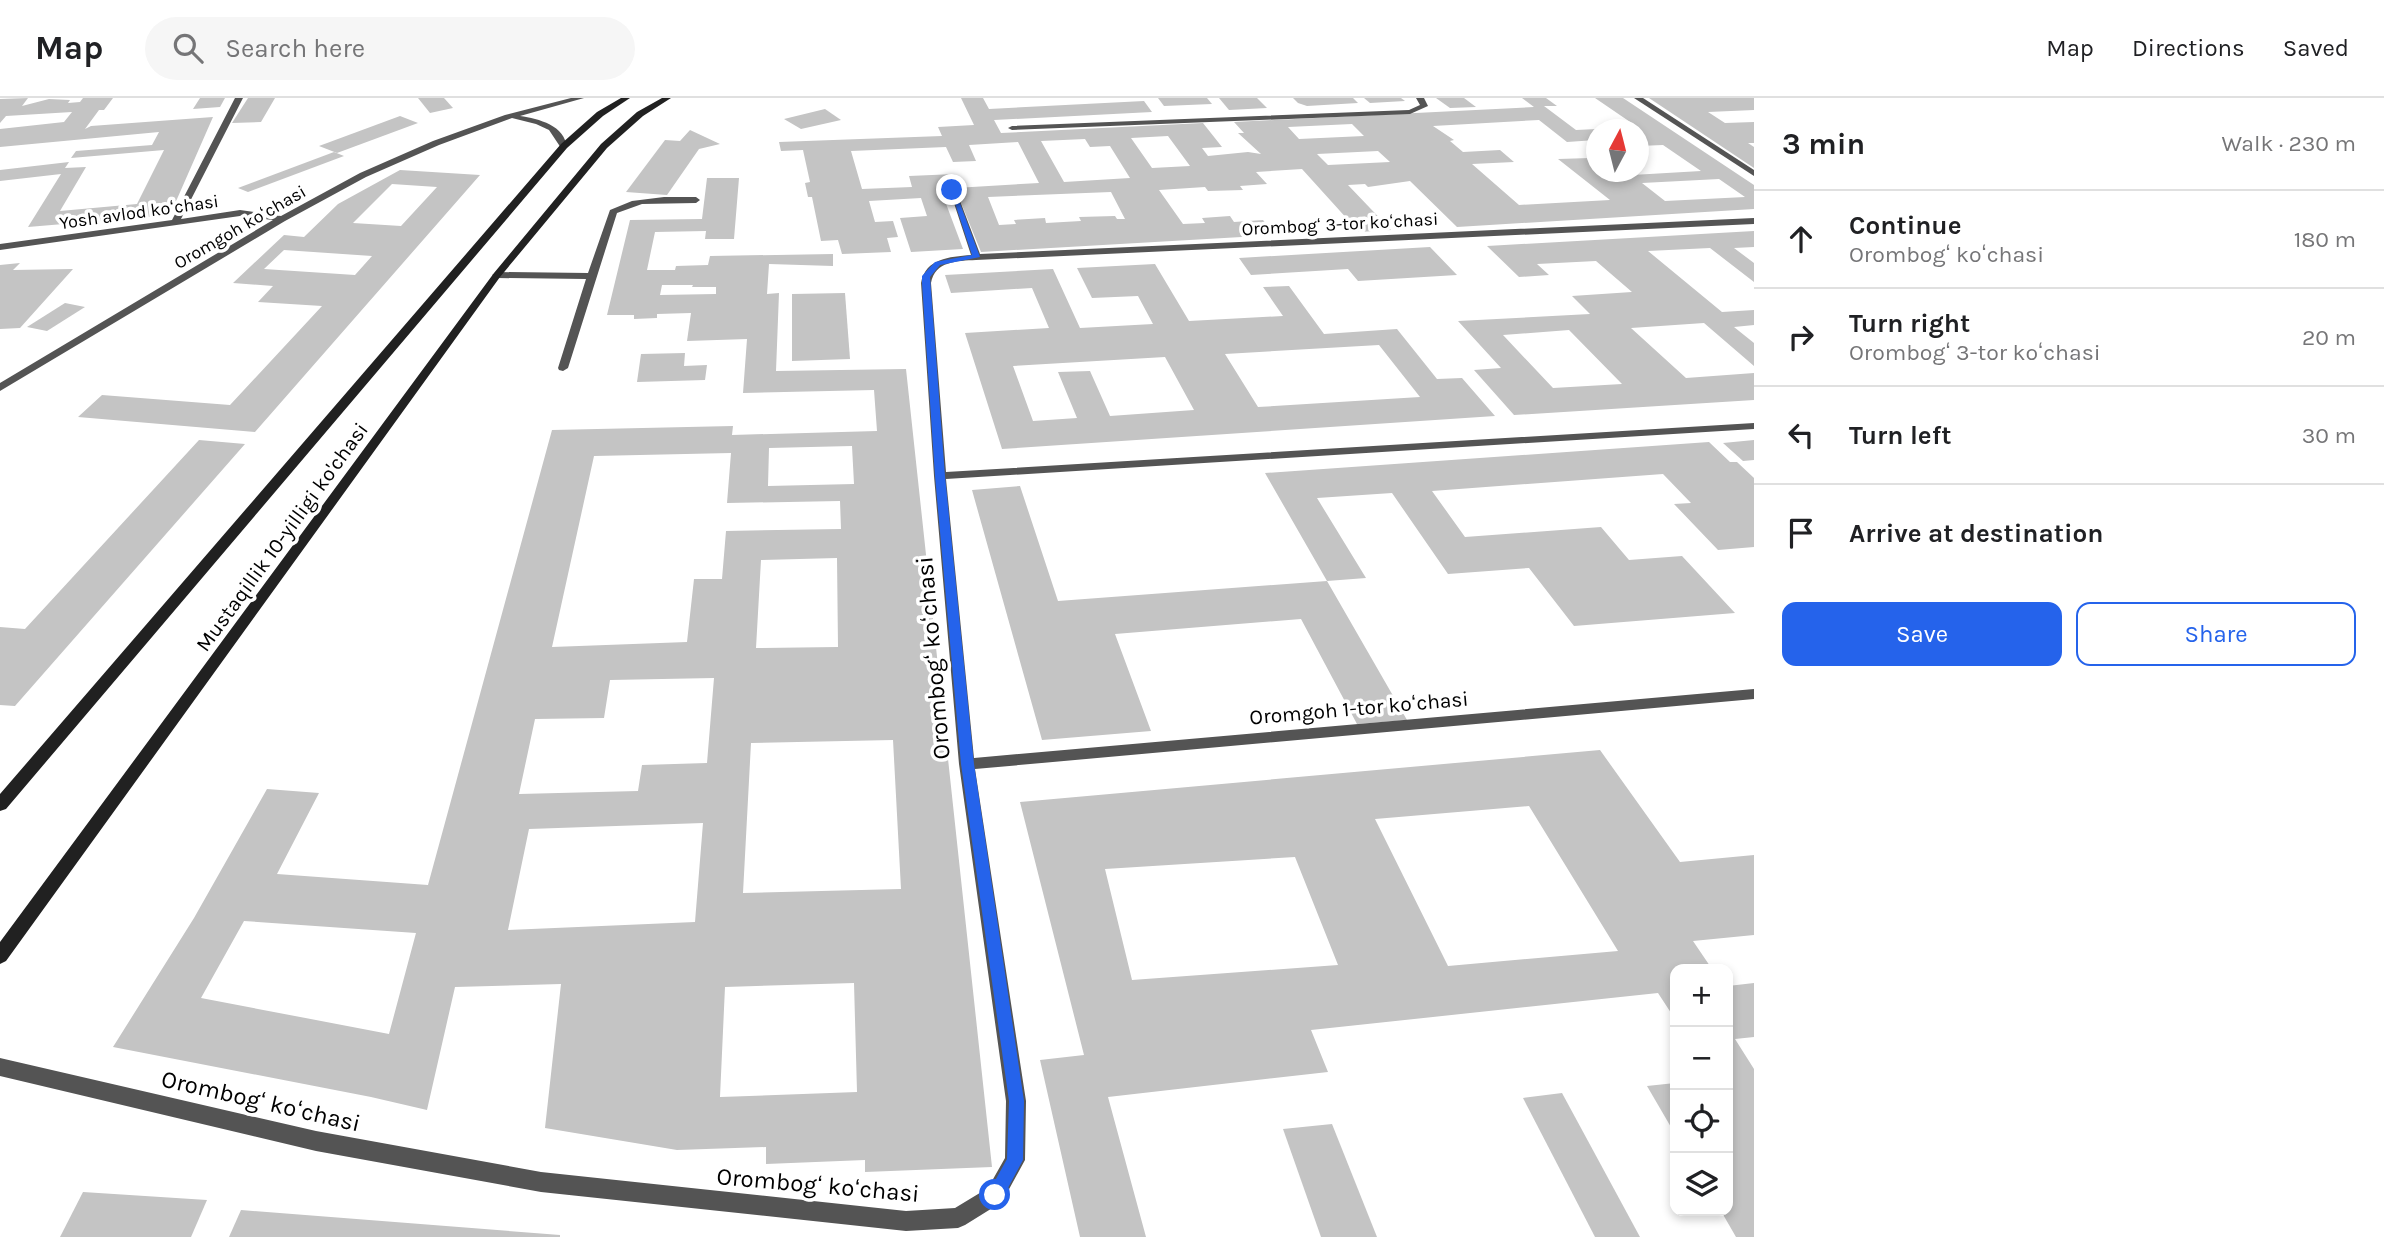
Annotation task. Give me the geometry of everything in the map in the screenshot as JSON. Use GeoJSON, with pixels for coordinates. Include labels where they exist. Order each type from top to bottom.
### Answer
{"type":"FeatureCollection","features":[{"type":"Feature","properties":{"kind":"main road","name":"Mustaqillik 10-yilligi ko'chasi"},"geometry":{"type":"LineString","coordinates":[[0,804],[564,146],[600,114],[626,98]]}},
{"type":"Feature","properties":{"kind":"main road","name":"Mustaqillik 10-yilligi ko'chasi"},"geometry":{"type":"LineString","coordinates":[[0,956],[497,275],[604,146],[640,114],[667,98]]}},
{"type":"Feature","properties":{"kind":"street"},"geometry":{"type":"LineString","coordinates":[[175,222],[239,98]]}},
{"type":"Feature","properties":{"kind":"street"},"geometry":{"type":"LineString","coordinates":[[508,117],[580,98]]}},
{"type":"Feature","properties":{"kind":"street"},"geometry":{"type":"LineString","coordinates":[[1012,128],[1410,112],[1424,106],[1420,98]]}},
{"type":"Feature","properties":{"kind":"street"},"geometry":{"type":"LineString","coordinates":[[1638,98],[1754,174]]}},
{"type":"Feature","properties":{"kind":"street"},"geometry":{"type":"LineString","coordinates":[[508,117],[533,120],[545,125],[556,131],[564,146]]}},
{"type":"Feature","properties":{"kind":"street","name":"Oromgoh koʻchasi"},"geometry":{"type":"LineString","coordinates":[[0,388],[282,219],[363,175],[436,143],[508,117]]}},
{"type":"Feature","properties":{"kind":"street"},"geometry":{"type":"LineString","coordinates":[[952,190],[976,257]]}},
{"type":"Feature","properties":{"kind":"street"},"geometry":{"type":"LineString","coordinates":[[563,368],[613,212],[619,207],[640,202],[696,200]]}},
{"type":"Feature","properties":{"kind":"street","name":"Yosh avlod koʻchasi"},"geometry":{"type":"LineString","coordinates":[[0,247],[240,213],[282,219]]}},
{"type":"Feature","properties":{"kind":"street","name":"Orombogʻ 3-tor koʻchasi"},"geometry":{"type":"LineString","coordinates":[[930,270],[937,263],[950,259],[976,257],[1754,221]]}},
{"type":"Feature","properties":{"kind":"street","name":"Orombogʻ koʻchasi"},"geometry":{"type":"LineString","coordinates":[[0,1066],[316,1140],[541,1182],[906,1221],[958,1218],[995,1195],[1015,1160],[1016,1101],[967,764],[940,476],[926,283],[930,270]]}},
{"type":"Feature","properties":{"kind":"street"},"geometry":{"type":"LineString","coordinates":[[497,275],[592,276]]}},
{"type":"Feature","properties":{"kind":"street"},"geometry":{"type":"LineString","coordinates":[[940,476],[1754,426]]}},
{"type":"Feature","properties":{"kind":"street","name":"Oromgoh 1-tor koʻchasi"},"geometry":{"type":"LineString","coordinates":[[967,764],[1754,694]]}},
{"type":"Feature","properties":{"kind":"building"},"geometry":{"type":"Polygon","coordinates":[[[28,98],[22,106],[49,99],[70,100],[68,103],[80,102],[83,98],[113,98],[104,110],[99,110],[85,129],[91,126],[213,117],[170,215],[28,227],[61,174],[0,181],[0,170],[69,162],[65,168],[86,167],[60,211],[137,204],[164,150],[71,158],[76,151],[152,145],[159,132],[0,147],[0,129],[64,122],[72,112],[6,116],[0,123],[0,99],[28,98]]]}},
{"type":"Feature","properties":{"kind":"building"},"geometry":{"type":"Polygon","coordinates":[[[200,98],[225,98],[220,107],[193,109],[200,98]]]}},
{"type":"Feature","properties":{"kind":"building"},"geometry":{"type":"Polygon","coordinates":[[[248,98],[275,98],[261,122],[232,123],[248,98]]]}},
{"type":"Feature","properties":{"kind":"building"},"geometry":{"type":"Polygon","coordinates":[[[418,98],[444,98],[453,108],[430,113],[418,98]]]}},
{"type":"Feature","properties":{"kind":"building"},"geometry":{"type":"Polygon","coordinates":[[[961,98],[983,98],[989,109],[1144,101],[1152,112],[994,120],[1001,133],[1203,123],[1222,147],[1202,148],[1208,156],[1248,152],[1261,154],[1238,133],[1244,133],[1234,122],[1534,107],[1522,98],[1546,98],[1557,106],[1544,106],[1576,130],[1586,130],[1586,141],[1567,142],[1539,120],[1433,126],[1454,140],[1450,141],[1463,152],[1500,150],[1514,162],[1472,164],[1519,205],[1610,200],[1587,182],[1649,182],[1649,174],[1701,171],[1663,145],[1649,146],[1649,119],[1626,119],[1595,98],[1623,98],[1754,185],[1754,209],[1457,227],[1410,181],[1368,187],[1365,184],[1348,185],[1391,230],[1359,232],[1302,169],[1256,172],[1267,184],[1240,186],[1243,190],[1208,191],[1205,187],[1159,190],[1183,224],[1205,223],[1202,218],[1230,216],[1234,222],[1263,220],[1275,235],[981,252],[955,188],[1039,183],[1018,142],[969,145],[976,161],[953,162],[946,147],[851,151],[862,189],[912,187],[909,176],[955,174],[959,184],[939,185],[963,249],[911,252],[900,218],[927,216],[921,198],[869,201],[875,222],[893,221],[898,237],[887,238],[891,252],[842,254],[838,240],[821,241],[812,197],[808,197],[805,183],[810,182],[803,150],[781,151],[779,142],[942,136],[938,127],[974,125],[961,98]],[[1352,124],[1288,127],[1299,139],[1364,136],[1352,124]],[[1168,136],[1131,138],[1152,168],[1190,166],[1168,136]],[[1085,139],[1041,141],[1064,182],[1130,178],[1110,146],[1090,147],[1085,139]],[[1378,151],[1317,154],[1328,165],[1390,162],[1378,151]],[[1719,179],[1642,183],[1665,201],[1745,197],[1719,179]],[[1111,192],[988,197],[999,225],[1016,224],[1014,220],[1045,218],[1046,223],[1081,221],[1079,217],[1115,216],[1117,219],[1125,219],[1111,192]]]}},
{"type":"Feature","properties":{"kind":"building"},"geometry":{"type":"Polygon","coordinates":[[[1158,98],[1207,98],[1212,104],[1164,106],[1158,98]]]}},
{"type":"Feature","properties":{"kind":"building"},"geometry":{"type":"Polygon","coordinates":[[[1219,98],[1257,98],[1267,108],[1229,110],[1219,98]]]}},
{"type":"Feature","properties":{"kind":"building"},"geometry":{"type":"Polygon","coordinates":[[[1293,98],[1353,98],[1358,103],[1307,106],[1293,98]]]}},
{"type":"Feature","properties":{"kind":"building"},"geometry":{"type":"Polygon","coordinates":[[[1364,98],[1401,98],[1405,101],[1370,103],[1364,98]]]}},
{"type":"Feature","properties":{"kind":"building"},"geometry":{"type":"Polygon","coordinates":[[[1436,98],[1464,98],[1476,107],[1450,108],[1436,98]]]}},
{"type":"Feature","properties":{"kind":"building"},"geometry":{"type":"Polygon","coordinates":[[[1649,98],[1754,98],[1754,110],[1708,112],[1725,123],[1754,122],[1754,143],[1748,143],[1754,147],[1754,168],[1649,98]]]}},
{"type":"Feature","properties":{"kind":"building"},"geometry":{"type":"Polygon","coordinates":[[[825,109],[841,120],[801,129],[784,119],[825,109]]]}},
{"type":"Feature","properties":{"kind":"building"},"geometry":{"type":"Polygon","coordinates":[[[400,116],[418,123],[337,153],[319,146],[400,116]]]}},
{"type":"Feature","properties":{"kind":"building"},"geometry":{"type":"Polygon","coordinates":[[[690,130],[720,144],[699,149],[667,195],[626,192],[665,140],[680,141],[690,130]]]}},
{"type":"Feature","properties":{"kind":"building"},"geometry":{"type":"Polygon","coordinates":[[[334,152],[344,156],[248,192],[238,188],[334,152]]]}},
{"type":"Feature","properties":{"kind":"building"},"geometry":{"type":"Polygon","coordinates":[[[1586,158],[1586,181],[1558,159],[1586,158]]]}},
{"type":"Feature","properties":{"kind":"building"},"geometry":{"type":"Polygon","coordinates":[[[400,170],[480,175],[255,432],[78,417],[102,395],[230,405],[322,306],[258,302],[273,286],[233,283],[284,235],[304,237],[338,204],[400,170]],[[392,184],[353,223],[401,226],[437,187],[392,184]],[[284,250],[264,269],[355,275],[372,256],[284,250]]]}},
{"type":"Feature","properties":{"kind":"building"},"geometry":{"type":"Polygon","coordinates":[[[707,178],[739,178],[734,239],[705,239],[706,231],[655,232],[647,270],[675,270],[676,266],[708,265],[710,256],[833,254],[833,266],[769,264],[767,294],[779,293],[776,371],[906,369],[992,1167],[865,1172],[865,1160],[766,1164],[766,1147],[677,1150],[545,1128],[561,984],[455,987],[427,1110],[113,1047],[194,918],[267,789],[319,793],[277,874],[428,885],[552,430],[733,426],[732,435],[877,431],[874,390],[743,393],[747,339],[687,341],[691,313],[657,314],[657,318],[634,319],[634,315],[607,315],[630,220],[702,219],[707,178]],[[662,285],[660,295],[716,294],[716,287],[662,285]],[[852,446],[769,448],[768,486],[854,484],[852,446]],[[731,453],[594,456],[552,647],[687,642],[694,579],[722,579],[726,531],[841,529],[840,501],[727,503],[731,453]],[[837,558],[761,560],[756,648],[838,647],[837,558]],[[714,678],[610,680],[604,718],[535,719],[519,794],[638,791],[642,765],[707,763],[714,678]],[[893,740],[751,743],[743,893],[901,889],[893,740]],[[703,823],[529,829],[508,930],[695,922],[703,823]],[[244,921],[201,998],[389,1034],[416,933],[244,921]],[[854,983],[725,987],[720,1097],[857,1092],[854,983]]]}},
{"type":"Feature","properties":{"kind":"building"},"geometry":{"type":"Polygon","coordinates":[[[1754,231],[1754,247],[1734,248],[1754,263],[1754,282],[1710,248],[1648,251],[1722,312],[1754,310],[1754,325],[1734,327],[1754,343],[1754,366],[1704,323],[1631,328],[1686,378],[1754,373],[1754,400],[1514,415],[1474,370],[1501,368],[1458,321],[1590,314],[1572,296],[1632,292],[1596,261],[1537,264],[1549,275],[1519,277],[1487,246],[1754,231]],[[1569,330],[1503,335],[1553,388],[1622,384],[1569,330]]]}},
{"type":"Feature","properties":{"kind":"building"},"geometry":{"type":"Polygon","coordinates":[[[1430,247],[1457,275],[1358,281],[1348,269],[1251,275],[1239,258],[1430,247]]]}},
{"type":"Feature","properties":{"kind":"building"},"geometry":{"type":"Polygon","coordinates":[[[20,263],[13,270],[73,269],[20,328],[0,329],[0,265],[20,263]]]}},
{"type":"Feature","properties":{"kind":"building"},"geometry":{"type":"Polygon","coordinates":[[[1155,264],[1189,321],[1283,316],[1263,287],[1289,286],[1324,334],[1397,329],[1437,379],[1462,378],[1495,416],[1002,449],[965,333],[1049,328],[1032,288],[951,293],[945,275],[1053,269],[1080,328],[1153,324],[1138,296],[1092,298],[1077,268],[1155,264]],[[1379,345],[1225,354],[1258,407],[1420,397],[1379,345]],[[1165,357],[1013,366],[1033,421],[1077,418],[1058,372],[1090,371],[1110,416],[1194,410],[1165,357]]]}},
{"type":"Feature","properties":{"kind":"building"},"geometry":{"type":"Polygon","coordinates":[[[845,293],[850,359],[792,361],[792,294],[845,293]]]}},
{"type":"Feature","properties":{"kind":"building"},"geometry":{"type":"Polygon","coordinates":[[[65,303],[85,307],[47,331],[27,327],[65,303]]]}},
{"type":"Feature","properties":{"kind":"building"},"geometry":{"type":"Polygon","coordinates":[[[685,353],[684,366],[707,365],[705,380],[637,382],[641,354],[685,353]]]}},
{"type":"Feature","properties":{"kind":"building"},"geometry":{"type":"Polygon","coordinates":[[[199,440],[245,444],[15,706],[0,705],[0,627],[25,629],[199,440]]]}},
{"type":"Feature","properties":{"kind":"building"},"geometry":{"type":"Polygon","coordinates":[[[1754,440],[1754,460],[1743,461],[1723,443],[1754,440]]]}},
{"type":"Feature","properties":{"kind":"building"},"geometry":{"type":"Polygon","coordinates":[[[1709,442],[1730,462],[1737,462],[1754,478],[1754,547],[1718,550],[1674,504],[1691,503],[1663,474],[1432,491],[1465,537],[1601,527],[1629,560],[1682,556],[1735,613],[1574,626],[1529,568],[1448,574],[1392,493],[1317,498],[1366,578],[1327,581],[1265,473],[1709,442]]]}},
{"type":"Feature","properties":{"kind":"building"},"geometry":{"type":"Polygon","coordinates":[[[1020,486],[1058,601],[1327,581],[1407,720],[1357,724],[1301,619],[1115,634],[1151,731],[1042,740],[972,490],[1020,486]]]}},
{"type":"Feature","properties":{"kind":"building"},"geometry":{"type":"Polygon","coordinates":[[[1600,750],[1680,862],[1754,855],[1754,935],[1693,941],[1709,964],[1670,964],[1670,1011],[1658,993],[1311,1030],[1328,1072],[1108,1097],[1146,1237],[1080,1237],[1040,1060],[1084,1055],[1020,802],[1600,750]],[[1529,806],[1375,819],[1448,966],[1618,951],[1529,806]],[[1295,857],[1105,869],[1132,980],[1338,965],[1295,857]]]}},
{"type":"Feature","properties":{"kind":"building"},"geometry":{"type":"Polygon","coordinates":[[[1754,983],[1754,1037],[1735,1039],[1754,1069],[1754,1237],[1736,1237],[1724,1216],[1733,1216],[1733,985],[1754,983]]]}},
{"type":"Feature","properties":{"kind":"building"},"geometry":{"type":"Polygon","coordinates":[[[1670,1084],[1670,1125],[1647,1086],[1670,1084]]]}},
{"type":"Feature","properties":{"kind":"building"},"geometry":{"type":"Polygon","coordinates":[[[1562,1093],[1640,1237],[1595,1237],[1523,1098],[1562,1093]]]}},
{"type":"Feature","properties":{"kind":"building"},"geometry":{"type":"Polygon","coordinates":[[[1332,1124],[1377,1237],[1321,1237],[1283,1129],[1332,1124]]]}},
{"type":"Feature","properties":{"kind":"building"},"geometry":{"type":"Polygon","coordinates":[[[83,1192],[207,1200],[191,1237],[60,1237],[83,1192]]]}},
{"type":"Feature","properties":{"kind":"building"},"geometry":{"type":"Polygon","coordinates":[[[241,1210],[560,1235],[560,1237],[229,1237],[241,1210]]]}},
{"type":"Feature","properties":{"kind":"route"},"geometry":{"type":"LineString","coordinates":[[952,190],[976,257],[937,263],[926,276],[926,283],[940,476],[967,764],[1016,1101],[1015,1160],[995,1195]]}}]}
